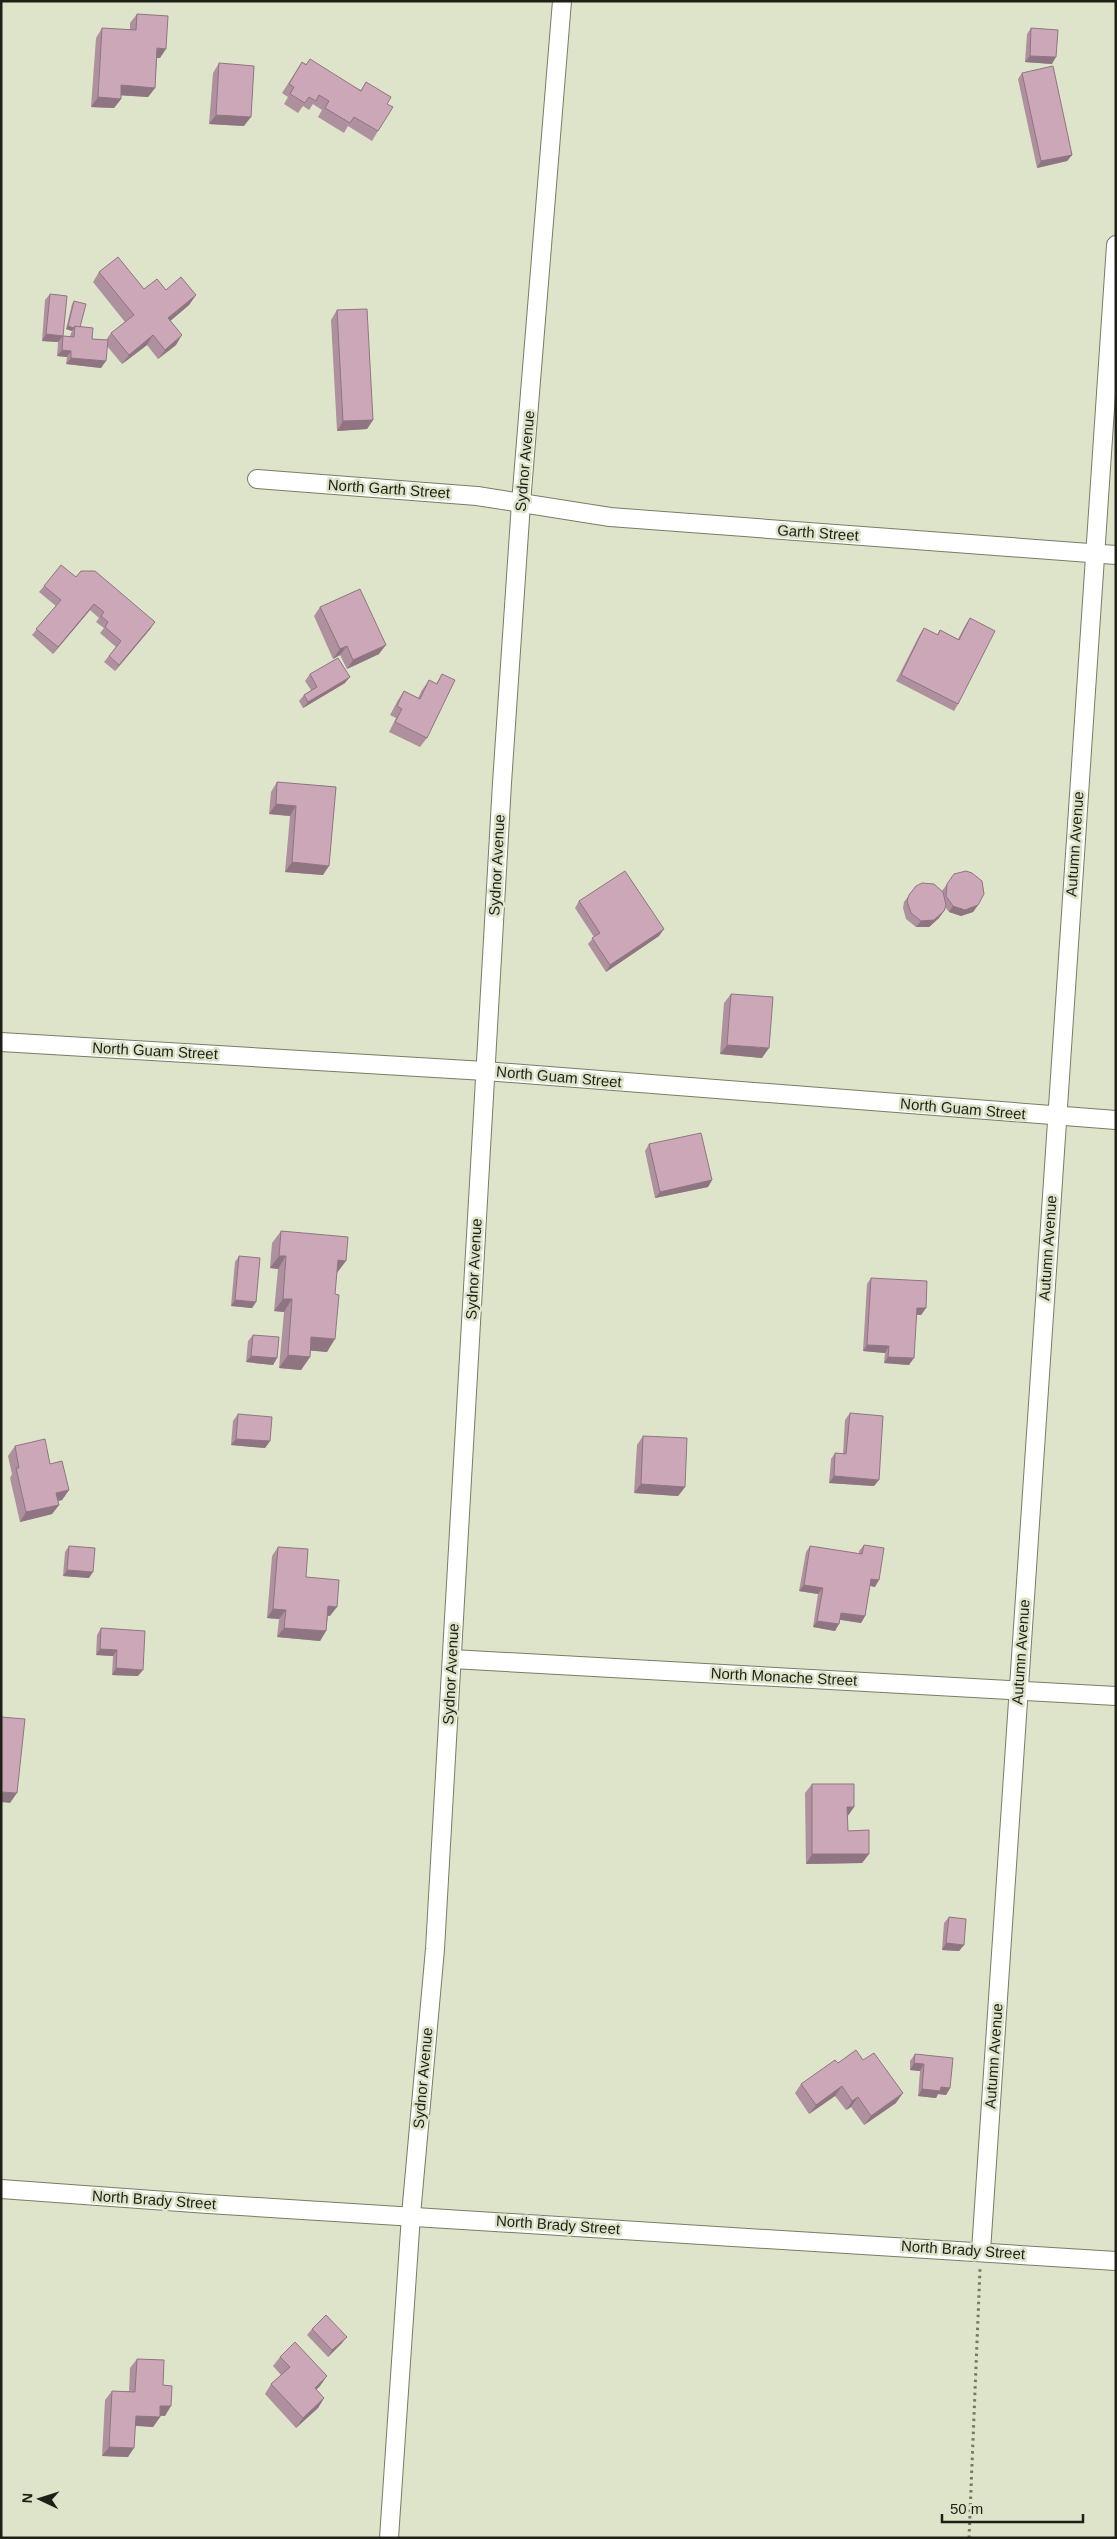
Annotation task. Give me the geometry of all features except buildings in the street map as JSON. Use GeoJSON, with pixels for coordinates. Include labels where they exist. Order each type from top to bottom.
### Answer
{"type":"FeatureCollection","features":[{"type":"Feature","properties":{"kind":"street","name":"Sydnor Avenue"},"geometry":{"type":"LineString","coordinates":[[388,2538],[411,2215],[435,1949],[485,1071],[521,503],[562,1]]}},
{"type":"Feature","properties":{"kind":"street","name":"Autumn Avenue"},"geometry":{"type":"LineString","coordinates":[[981,2251],[1116,245]]}},
{"type":"Feature","properties":{"kind":"street","name":"North Garth Street"},"geometry":{"type":"LineString","coordinates":[[257,479],[477,496],[521,503]]}},
{"type":"Feature","properties":{"kind":"street","name":"Garth Street"},"geometry":{"type":"LineString","coordinates":[[521,503],[610,518],[1116,555]]}},
{"type":"Feature","properties":{"kind":"street","name":"North Guam Street"},"geometry":{"type":"LineString","coordinates":[[1,1042],[485,1071],[1116,1120]]}},
{"type":"Feature","properties":{"kind":"street","name":"North Monache Street"},"geometry":{"type":"LineString","coordinates":[[452,1659],[1116,1696]]}},
{"type":"Feature","properties":{"kind":"street","name":"North Brady Street"},"geometry":{"type":"LineString","coordinates":[[1,2189],[208,2204],[411,2215],[1116,2261]]}},
{"type":"Feature","properties":{"kind":"path"},"geometry":{"type":"LineString","coordinates":[[970,2538],[981,2251]]}}]}
